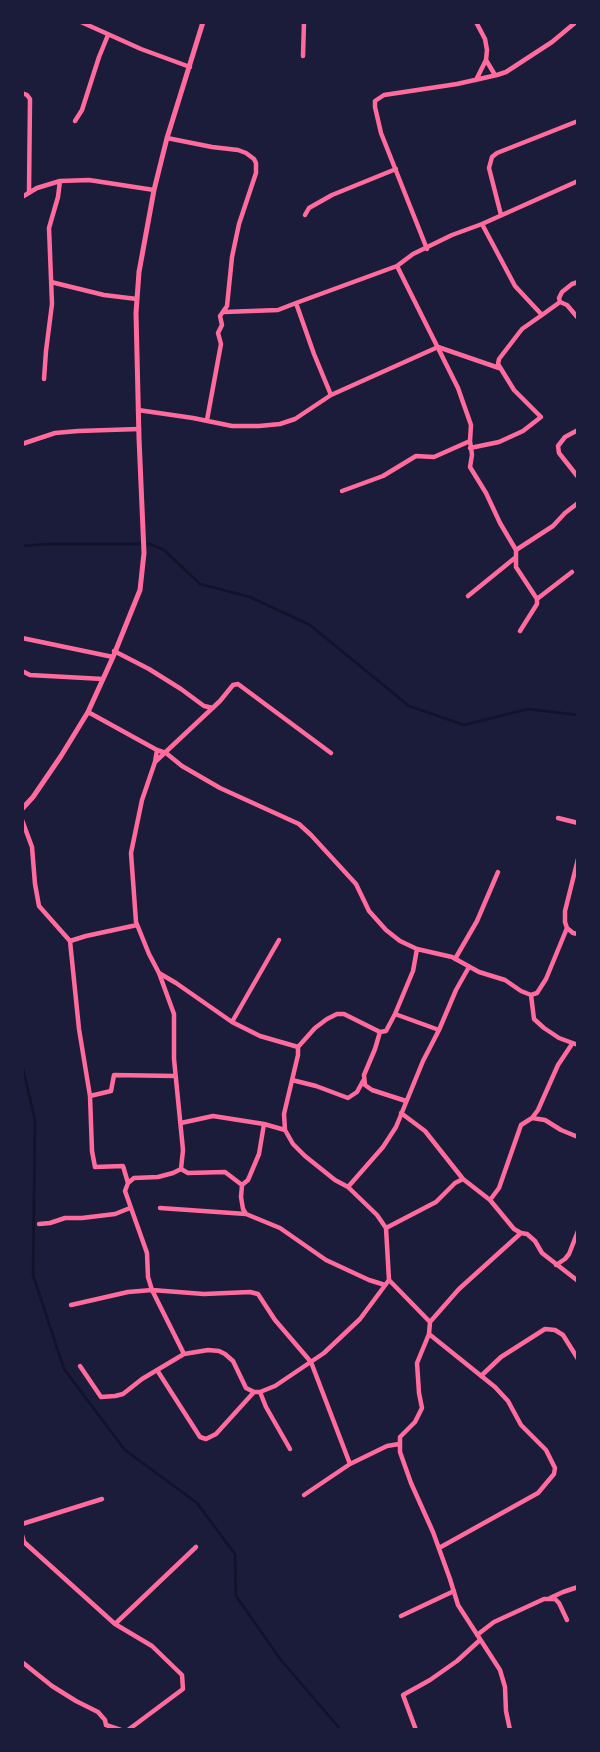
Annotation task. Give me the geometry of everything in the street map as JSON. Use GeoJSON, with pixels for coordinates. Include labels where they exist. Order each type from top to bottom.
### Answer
{"type":"FeatureCollection","features":[{"type":"Feature","properties":{"kind":"street"},"geometry":{"type":"LineString","coordinates":[[80,22],[190,67]]}},
{"type":"Feature","properties":{"kind":"street"},"geometry":{"type":"LineString","coordinates":[[22,810],[61,756],[88,712],[140,590],[144,553],[138,410],[137,299],[139,272],[154,190],[167,138],[190,67],[202,22]]}},
{"type":"Feature","properties":{"kind":"street"},"geometry":{"type":"LineString","coordinates":[[303,56],[304,22]]}},
{"type":"Feature","properties":{"kind":"street"},"geometry":{"type":"LineString","coordinates":[[476,22],[485,39],[487,50],[486,60],[476,80]]}},
{"type":"Feature","properties":{"kind":"street"},"geometry":{"type":"LineString","coordinates":[[427,249],[381,133],[375,101],[384,95],[476,80],[506,72],[544,47],[576,22]]}},
{"type":"Feature","properties":{"kind":"street"},"geometry":{"type":"LineString","coordinates":[[75,120],[82,110],[108,35]]}},
{"type":"Feature","properties":{"kind":"street"},"geometry":{"type":"LineString","coordinates":[[486,60],[495,76]]}},
{"type":"Feature","properties":{"kind":"street"},"geometry":{"type":"LineString","coordinates":[[22,93],[30,99],[29,192]]}},
{"type":"Feature","properties":{"kind":"street"},"geometry":{"type":"LineString","coordinates":[[501,215],[490,168],[492,157],[497,153],[578,121]]}},
{"type":"Feature","properties":{"kind":"street"},"geometry":{"type":"LineString","coordinates":[[167,138],[238,150],[246,153],[256,163],[256,173],[239,224],[232,257],[227,306],[220,316],[222,325],[218,333],[221,344],[207,420]]}},
{"type":"Feature","properties":{"kind":"street"},"geometry":{"type":"LineString","coordinates":[[305,215],[309,208],[332,196],[396,169]]}},
{"type":"Feature","properties":{"kind":"street"},"geometry":{"type":"LineString","coordinates":[[22,197],[37,188],[60,181],[89,180],[154,190]]}},
{"type":"Feature","properties":{"kind":"street"},"geometry":{"type":"LineString","coordinates":[[44,379],[52,304],[49,228],[58,197],[60,181]]}},
{"type":"Feature","properties":{"kind":"street"},"geometry":{"type":"LineString","coordinates":[[224,312],[278,310],[397,266],[413,254],[427,249],[452,235],[482,224],[578,181]]}},
{"type":"Feature","properties":{"kind":"street"},"geometry":{"type":"LineString","coordinates":[[482,224],[515,286],[542,315]]}},
{"type":"Feature","properties":{"kind":"street"},"geometry":{"type":"LineString","coordinates":[[397,266],[458,388],[468,415],[471,425],[470,448],[472,455],[470,467],[516,550],[516,567],[537,599],[537,604],[520,631]]}},
{"type":"Feature","properties":{"kind":"street"},"geometry":{"type":"LineString","coordinates":[[51,282],[104,295],[137,299]]}},
{"type":"Feature","properties":{"kind":"street"},"geometry":{"type":"LineString","coordinates":[[560,302],[559,298],[562,292],[578,282]]}},
{"type":"Feature","properties":{"kind":"street"},"geometry":{"type":"LineString","coordinates":[[470,448],[499,442],[523,431],[541,418],[514,390],[499,368],[499,359],[522,329],[560,302]]}},
{"type":"Feature","properties":{"kind":"street"},"geometry":{"type":"LineString","coordinates":[[560,302],[567,305],[578,318]]}},
{"type":"Feature","properties":{"kind":"street"},"geometry":{"type":"LineString","coordinates":[[296,303],[330,394]]}},
{"type":"Feature","properties":{"kind":"street"},"geometry":{"type":"LineString","coordinates":[[138,410],[207,420],[232,426],[280,424],[295,419],[330,394],[438,347],[499,368]]}},
{"type":"Feature","properties":{"kind":"street"},"geometry":{"type":"LineString","coordinates":[[22,444],[55,433],[78,430],[139,429]]}},
{"type":"Feature","properties":{"kind":"street"},"geometry":{"type":"LineString","coordinates":[[578,430],[565,437],[558,446],[559,453],[578,477]]}},
{"type":"Feature","properties":{"kind":"street"},"geometry":{"type":"LineString","coordinates":[[342,491],[383,476],[416,456],[434,457],[470,441]]}},
{"type":"Feature","properties":{"kind":"street"},"geometry":{"type":"LineString","coordinates":[[516,550],[552,526],[578,503]]}},
{"type":"Feature","properties":{"kind":"street"},"geometry":{"type":"LineString","coordinates":[[468,596],[516,557]]}},
{"type":"Feature","properties":{"kind":"street"},"geometry":{"type":"LineString","coordinates":[[537,599],[572,572]]}},
{"type":"Feature","properties":{"kind":"street"},"geometry":{"type":"LineString","coordinates":[[22,638],[114,654],[149,669],[182,689],[204,706],[213,708]]}},
{"type":"Feature","properties":{"kind":"street"},"geometry":{"type":"LineString","coordinates":[[22,671],[30,675],[103,679]]}},
{"type":"Feature","properties":{"kind":"street"},"geometry":{"type":"LineString","coordinates":[[155,762],[204,717],[233,685],[238,684],[331,753]]}},
{"type":"Feature","properties":{"kind":"street"},"geometry":{"type":"LineString","coordinates":[[204,706],[204,717]]}},
{"type":"Feature","properties":{"kind":"street"},"geometry":{"type":"LineString","coordinates":[[88,712],[157,750],[166,753],[182,766],[220,788],[299,824],[356,884],[369,911],[386,930],[417,949],[454,958],[479,972],[505,980],[521,991],[531,995],[537,993],[546,980],[567,928]]}},
{"type":"Feature","properties":{"kind":"street"},"geometry":{"type":"LineString","coordinates":[[157,750],[155,762],[142,800],[131,853],[138,925],[148,954],[159,973],[174,1014],[175,1076],[183,1150],[181,1169]]}},
{"type":"Feature","properties":{"kind":"street"},"geometry":{"type":"LineString","coordinates":[[558,818],[578,823]]}},
{"type":"Feature","properties":{"kind":"street"},"geometry":{"type":"LineString","coordinates":[[22,820],[32,847],[38,906],[70,941],[79,1029],[90,1096],[92,1151],[95,1167],[123,1166],[128,1183]]}},
{"type":"Feature","properties":{"kind":"street"},"geometry":{"type":"LineString","coordinates":[[578,859],[565,911],[567,928],[573,933],[578,934]]}},
{"type":"Feature","properties":{"kind":"street"},"geometry":{"type":"LineString","coordinates":[[454,958],[477,921],[498,872]]}},
{"type":"Feature","properties":{"kind":"street"},"geometry":{"type":"LineString","coordinates":[[70,941],[138,925]]}},
{"type":"Feature","properties":{"kind":"street"},"geometry":{"type":"LineString","coordinates":[[232,1022],[279,940]]}},
{"type":"Feature","properties":{"kind":"street"},"geometry":{"type":"LineString","coordinates":[[80,1366],[101,1397],[123,1394],[142,1378],[184,1354],[208,1350],[219,1351],[233,1361],[246,1388],[254,1392],[260,1392],[275,1386],[324,1353],[360,1319],[387,1283],[386,1228],[377,1215],[348,1186],[335,1180],[292,1144],[285,1130],[284,1114],[298,1055],[298,1047],[315,1028],[337,1014],[344,1014],[380,1032],[386,1031],[413,971],[417,949]]}},
{"type":"Feature","properties":{"kind":"street"},"geometry":{"type":"LineString","coordinates":[[348,1186],[383,1147],[396,1127],[400,1113],[423,1061],[456,990],[469,967]]}},
{"type":"Feature","properties":{"kind":"street"},"geometry":{"type":"LineString","coordinates":[[159,973],[232,1022],[260,1036],[298,1047]]}},
{"type":"Feature","properties":{"kind":"street"},"geometry":{"type":"LineString","coordinates":[[490,1200],[499,1188],[521,1124],[532,1118],[538,1110],[558,1065],[575,1045],[559,1038],[544,1028],[534,1018],[531,995]]}},
{"type":"Feature","properties":{"kind":"street"},"geometry":{"type":"LineString","coordinates":[[395,1014],[439,1030]]}},
{"type":"Feature","properties":{"kind":"street"},"geometry":{"type":"LineString","coordinates":[[292,1080],[316,1086],[348,1098],[357,1092],[363,1081],[380,1032]]}},
{"type":"Feature","properties":{"kind":"street"},"geometry":{"type":"LineString","coordinates":[[90,1096],[111,1091],[114,1075],[175,1076]]}},
{"type":"Feature","properties":{"kind":"street"},"geometry":{"type":"LineString","coordinates":[[363,1081],[372,1090],[406,1100]]}},
{"type":"Feature","properties":{"kind":"street"},"geometry":{"type":"LineString","coordinates":[[400,1113],[425,1132],[462,1179],[490,1200],[514,1228],[521,1233],[527,1234],[535,1241],[542,1253],[578,1281]]}},
{"type":"Feature","properties":{"kind":"street"},"geometry":{"type":"LineString","coordinates":[[181,1122],[213,1116],[264,1124],[285,1130]]}},
{"type":"Feature","properties":{"kind":"street"},"geometry":{"type":"LineString","coordinates":[[532,1118],[545,1120],[561,1130],[578,1137]]}},
{"type":"Feature","properties":{"kind":"street"},"geometry":{"type":"LineString","coordinates":[[246,1214],[241,1197],[242,1185],[248,1180],[259,1154],[264,1124]]}},
{"type":"Feature","properties":{"kind":"street"},"geometry":{"type":"LineString","coordinates":[[184,1354],[152,1290],[148,1277],[147,1253],[125,1191],[128,1183],[134,1178],[158,1177],[181,1169],[188,1173],[225,1172],[242,1185]]}},
{"type":"Feature","properties":{"kind":"street"},"geometry":{"type":"LineString","coordinates":[[386,1228],[436,1202],[455,1183],[462,1179]]}},
{"type":"Feature","properties":{"kind":"street"},"geometry":{"type":"LineString","coordinates":[[39,1224],[65,1218],[115,1214],[130,1208]]}},
{"type":"Feature","properties":{"kind":"street"},"geometry":{"type":"LineString","coordinates":[[160,1208],[246,1214],[280,1228],[326,1260],[369,1280],[387,1283],[430,1322]]}},
{"type":"Feature","properties":{"kind":"street"},"geometry":{"type":"LineString","coordinates":[[556,1265],[565,1260],[569,1254],[578,1231]]}},
{"type":"Feature","properties":{"kind":"street"},"geometry":{"type":"LineString","coordinates":[[510,1730],[506,1710],[505,1687],[500,1670],[458,1605],[439,1548],[407,1474],[399,1444],[400,1438],[415,1422],[422,1408],[417,1363],[429,1334],[430,1322],[459,1289],[521,1233]]}},
{"type":"Feature","properties":{"kind":"street"},"geometry":{"type":"LineString","coordinates":[[71,1304],[128,1292],[152,1290],[204,1294],[250,1292],[258,1294],[275,1320],[311,1362],[350,1464]]}},
{"type":"Feature","properties":{"kind":"street"},"geometry":{"type":"LineString","coordinates":[[481,1376],[501,1357],[545,1329],[555,1330],[563,1335],[578,1359]]}},
{"type":"Feature","properties":{"kind":"street"},"geometry":{"type":"LineString","coordinates":[[429,1334],[508,1400],[521,1425],[546,1450],[555,1468],[554,1474],[538,1493],[439,1548]]}},
{"type":"Feature","properties":{"kind":"street"},"geometry":{"type":"LineString","coordinates":[[158,1370],[200,1437],[206,1439],[216,1434],[254,1392]]}},
{"type":"Feature","properties":{"kind":"street"},"geometry":{"type":"LineString","coordinates":[[260,1392],[266,1407],[290,1449]]}},
{"type":"Feature","properties":{"kind":"street"},"geometry":{"type":"LineString","coordinates":[[304,1495],[350,1464],[387,1446],[399,1444]]}},
{"type":"Feature","properties":{"kind":"street"},"geometry":{"type":"LineString","coordinates":[[22,1524],[102,1499]]}},
{"type":"Feature","properties":{"kind":"street"},"geometry":{"type":"LineString","coordinates":[[22,1535],[24,1542],[115,1624],[152,1646],[182,1675],[183,1689],[128,1730]]}},
{"type":"Feature","properties":{"kind":"street"},"geometry":{"type":"LineString","coordinates":[[115,1624],[196,1547]]}},
{"type":"Feature","properties":{"kind":"street"},"geometry":{"type":"LineString","coordinates":[[476,1635],[494,1622],[544,1599],[578,1587]]}},
{"type":"Feature","properties":{"kind":"street"},"geometry":{"type":"LineString","coordinates":[[401,1616],[454,1591]]}},
{"type":"Feature","properties":{"kind":"street"},"geometry":{"type":"LineString","coordinates":[[550,1598],[555,1599],[559,1603],[567,1620]]}},
{"type":"Feature","properties":{"kind":"street"},"geometry":{"type":"LineString","coordinates":[[416,1730],[404,1695],[457,1661],[480,1640]]}},
{"type":"Feature","properties":{"kind":"street"},"geometry":{"type":"LineString","coordinates":[[22,1662],[60,1691],[98,1712],[105,1720],[106,1725]]}},
{"type":"Feature","properties":{"kind":"street"},"geometry":{"type":"LineString","coordinates":[[101,1730],[106,1725]]}},
{"type":"Feature","properties":{"kind":"street"},"geometry":{"type":"LineString","coordinates":[[106,1725],[120,1730]]}},
{"type":"Feature","properties":{"kind":"waterway"},"geometry":{"type":"LineString","coordinates":[[22,546],[48,544],[150,544],[164,550],[200,584],[250,597],[310,625],[409,706],[464,725],[528,709],[578,715]]}},
{"type":"Feature","properties":{"kind":"waterway"},"geometry":{"type":"LineString","coordinates":[[22,1064],[35,1120],[33,1275],[64,1369],[125,1450],[197,1503],[235,1554],[236,1596],[281,1660],[341,1730]]}}]}
